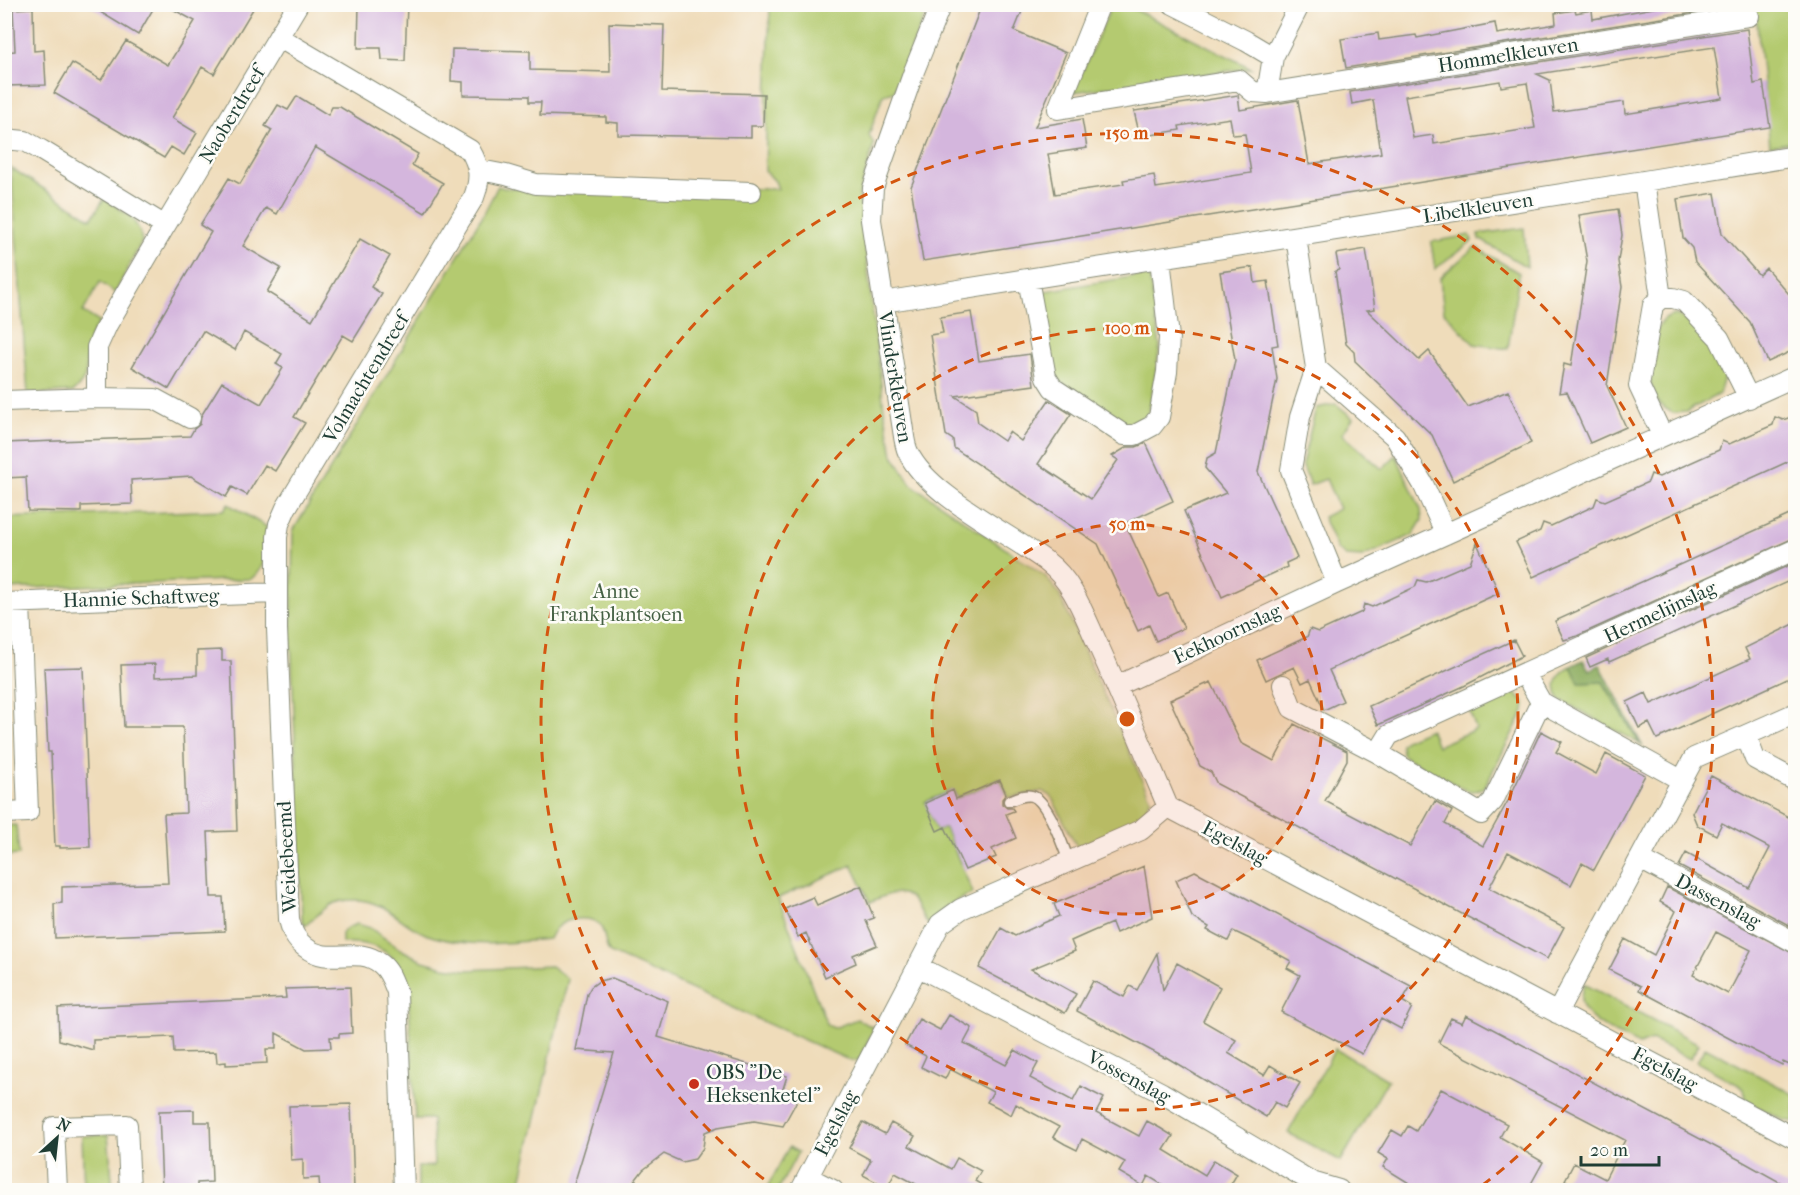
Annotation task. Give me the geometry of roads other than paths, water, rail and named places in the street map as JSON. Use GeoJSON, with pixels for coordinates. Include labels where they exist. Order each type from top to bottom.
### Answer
{"type":"FeatureCollection","features":[{"type":"Feature","properties":{"kind":"street","name":"Naoberdreef"},"geometry":{"type":"LineString","coordinates":[[98,398],[97,347],[107,325],[298,4]]}},
{"type":"Feature","properties":{"kind":"street","name":"Vlinderkleuven"},"geometry":{"type":"LineString","coordinates":[[941,4],[914,71],[873,188],[871,220],[908,452],[920,471],[938,489],[1048,562],[1065,579],[1117,686],[1167,807]]}},
{"type":"Feature","properties":{"kind":"street"},"geometry":{"type":"LineString","coordinates":[[1100,4],[1058,109],[1239,80],[1253,92],[1267,93],[1273,57],[1300,4]]}},
{"type":"Feature","properties":{"kind":"street"},"geometry":{"type":"LineString","coordinates":[[1173,4],[1273,57]]}},
{"type":"Feature","properties":{"kind":"street","name":"Hommelkleuven"},"geometry":{"type":"LineString","coordinates":[[1267,93],[1749,16]]}},
{"type":"Feature","properties":{"kind":"street"},"geometry":{"type":"LineString","coordinates":[[279,37],[470,150],[480,170],[536,184],[751,192]]}},
{"type":"Feature","properties":{"kind":"street"},"geometry":{"type":"LineString","coordinates":[[4,139],[25,141],[42,150],[165,226]]}},
{"type":"Feature","properties":{"kind":"street","name":"Libelkleuven"},"geometry":{"type":"LineString","coordinates":[[883,302],[1796,156]]}},
{"type":"Feature","properties":{"kind":"street","name":"Volmachtendreef"},"geometry":{"type":"LineString","coordinates":[[277,593],[277,537],[279,524],[286,508],[474,197],[479,184],[480,170]]}},
{"type":"Feature","properties":{"kind":"street"},"geometry":{"type":"LineString","coordinates":[[1644,182],[1661,298]]}},
{"type":"Feature","properties":{"kind":"street"},"geometry":{"type":"LineString","coordinates":[[1296,237],[1316,368],[1300,417],[1291,470],[1337,583]]}},
{"type":"Feature","properties":{"kind":"street"},"geometry":{"type":"LineString","coordinates":[[1028,279],[1046,377],[1053,388],[1124,435],[1136,435],[1152,426],[1160,417],[1167,372],[1169,337],[1160,258]]}},
{"type":"Feature","properties":{"kind":"street"},"geometry":{"type":"LineString","coordinates":[[1662,435],[1639,386],[1653,305],[1661,298],[1673,298],[1684,302],[1719,338],[1749,398]]}},
{"type":"Feature","properties":{"kind":"street"},"geometry":{"type":"LineString","coordinates":[[1316,368],[1395,437],[1423,484],[1446,534]]}},
{"type":"Feature","properties":{"kind":"street","name":"Eekhoornslag"},"geometry":{"type":"LineString","coordinates":[[1117,686],[1337,583],[1796,376]]}},
{"type":"Feature","properties":{"kind":"street"},"geometry":{"type":"LineString","coordinates":[[4,401],[155,399],[190,418]]}},
{"type":"Feature","properties":{"kind":"street","name":"Hermelijnslag"},"geometry":{"type":"LineString","coordinates":[[1378,753],[1389,735],[1796,549]]}},
{"type":"Feature","properties":{"kind":"street","name":"Hannie Schaftweg"},"geometry":{"type":"LineString","coordinates":[[12,603],[277,593]]}},
{"type":"Feature","properties":{"kind":"street","name":"Weidebeemd"},"geometry":{"type":"LineString","coordinates":[[277,593],[289,919],[292,934],[310,951],[321,956],[351,954],[369,957],[381,964],[390,975],[397,992],[404,1191]]}},
{"type":"Feature","properties":{"kind":"street"},"geometry":{"type":"LineString","coordinates":[[4,813],[28,813],[12,603]]}},
{"type":"Feature","properties":{"kind":"street"},"geometry":{"type":"LineString","coordinates":[[1526,674],[1541,702],[1681,780]]}},
{"type":"Feature","properties":{"kind":"street"},"geometry":{"type":"LineString","coordinates":[[1283,685],[1292,708],[1378,753],[1481,814],[1493,801],[1541,702]]}},
{"type":"Feature","properties":{"kind":"street"},"geometry":{"type":"LineString","coordinates":[[1557,1013],[1694,758],[1796,712]]}},
{"type":"Feature","properties":{"kind":"street"},"geometry":{"type":"LineString","coordinates":[[1746,735],[1755,759],[1796,781]]}},
{"type":"Feature","properties":{"kind":"street","name":"Egelslag"},"geometry":{"type":"LineString","coordinates":[[805,1184],[940,924],[961,909],[1141,830],[1167,807],[1796,1139]]}},
{"type":"Feature","properties":{"kind":"street","name":"Dassenslag"},"geometry":{"type":"LineString","coordinates":[[1640,859],[1796,943]]}},
{"type":"Feature","properties":{"kind":"street","name":"Vossenslag"},"geometry":{"type":"LineString","coordinates":[[917,966],[1162,1093],[1312,1182],[1339,1191]]}},
{"type":"Feature","properties":{"kind":"street"},"geometry":{"type":"LineString","coordinates":[[57,1191],[54,1127],[127,1125],[130,1191]]}},
{"type":"Feature","properties":{"kind":"street"},"geometry":{"type":"LineString","coordinates":[[805,1184],[833,1191]]}},
{"type":"Feature","properties":{"kind":"lane"},"geometry":{"type":"LineString","coordinates":[[1009,801],[1022,796],[1031,796],[1044,805],[1069,861]]}},
{"type":"Feature","properties":{"kind":"place","name":"OBS \"De Heksenketel\""},"geometry":{"type":"Point","coordinates":[694,1084]}},
{"type":"Feature","properties":{"kind":"park label","name":"Anne Frankplantsoen"},"geometry":{"type":"Point","coordinates":[616,602]}}]}
